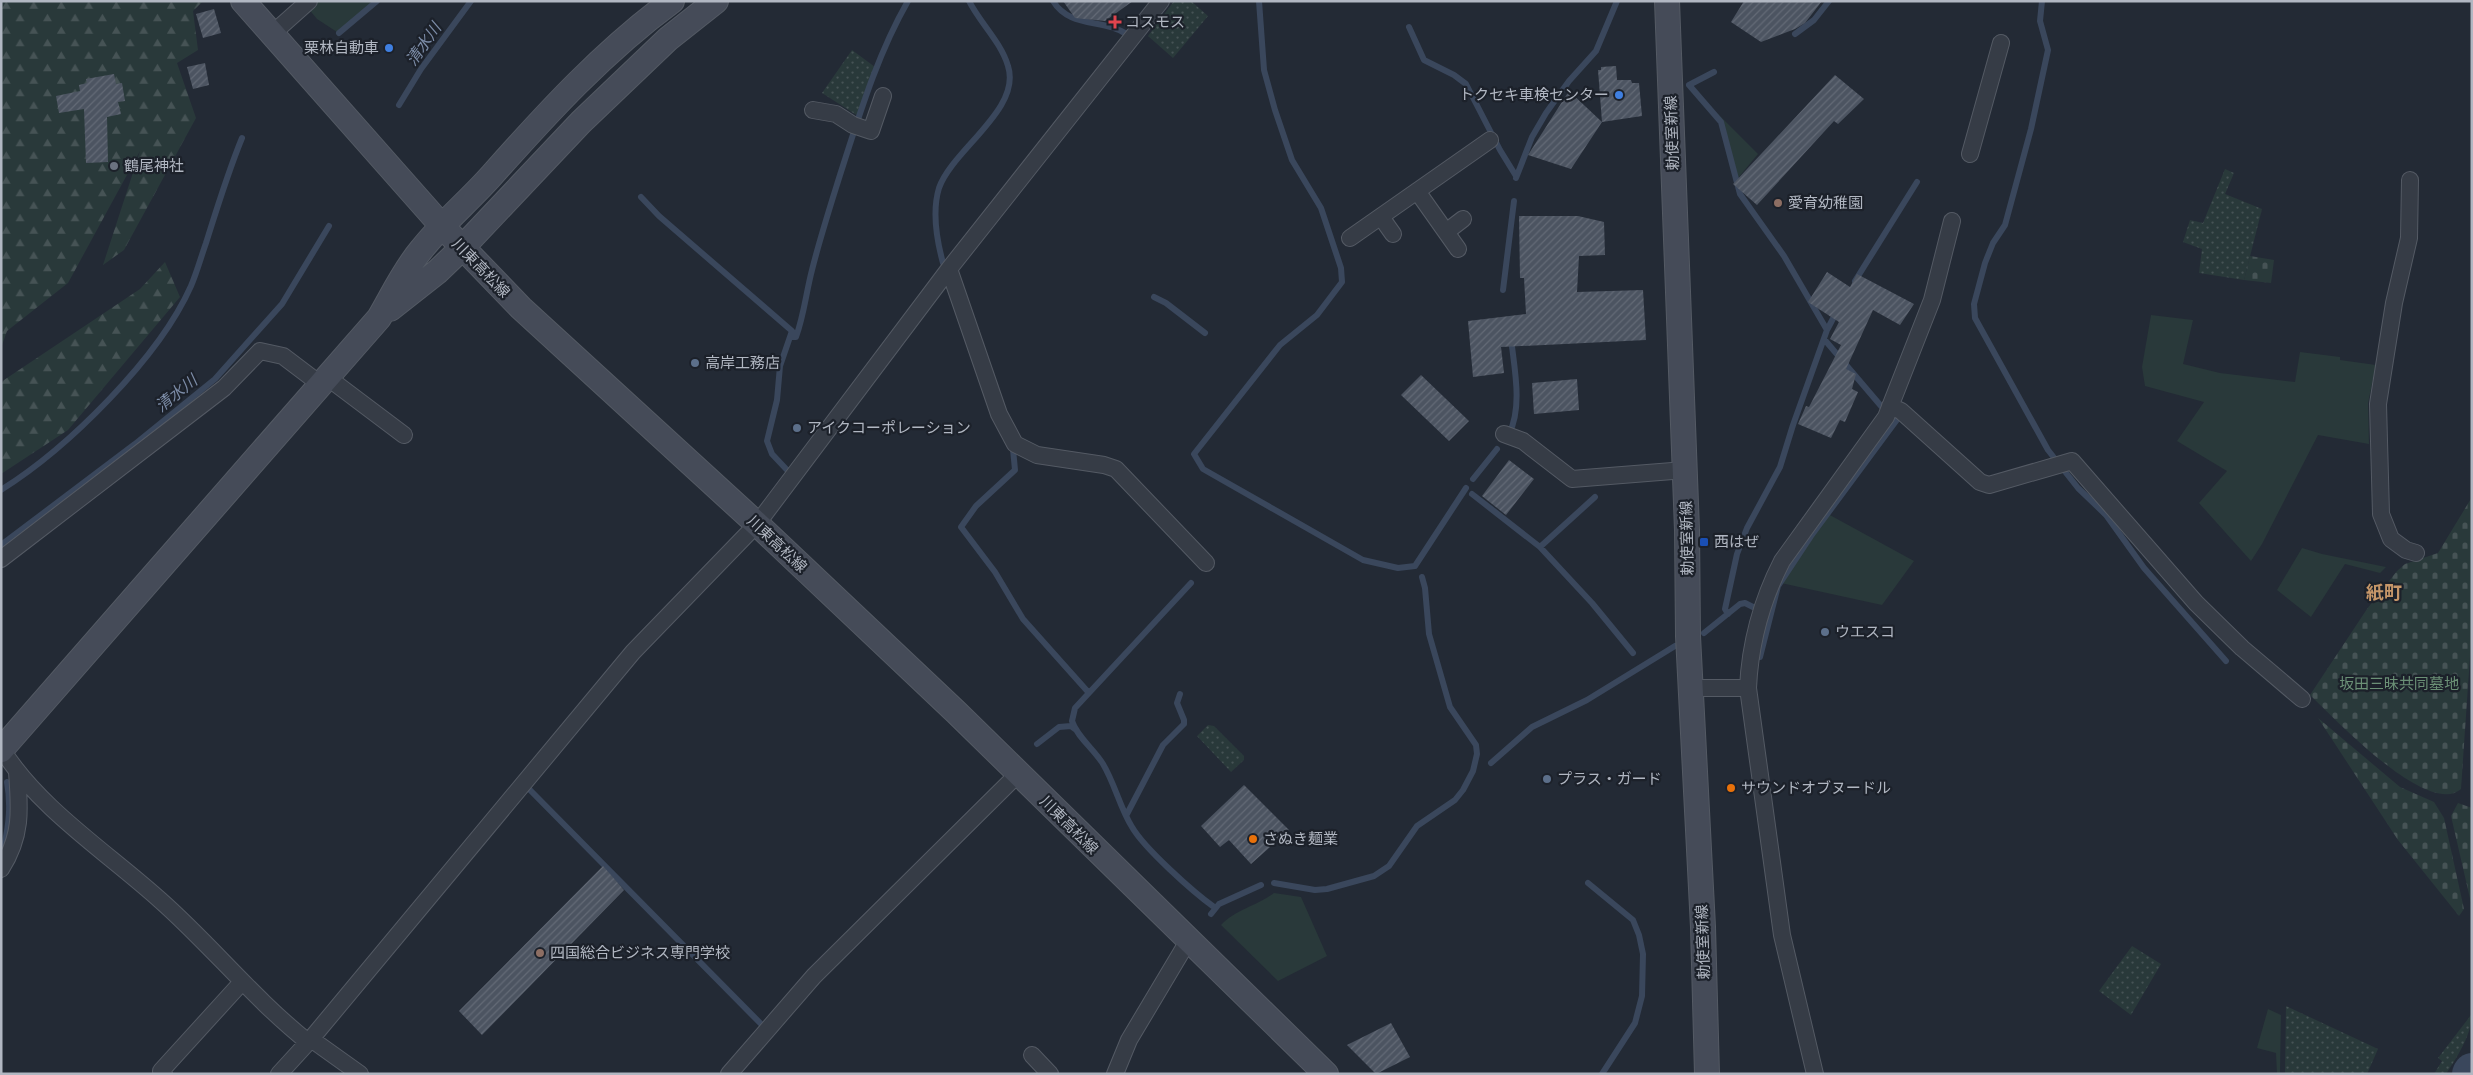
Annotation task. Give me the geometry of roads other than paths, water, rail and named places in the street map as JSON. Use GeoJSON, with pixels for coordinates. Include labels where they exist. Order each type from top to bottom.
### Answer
{"type":"FeatureCollection","features":[{"type":"Feature","properties":{"kind":"main road","name":"川東高松線"},"geometry":{"type":"LineString","coordinates":[[243,1],[441,225],[521,308],[757,524],[1018,774],[1326,1074]]}},
{"type":"Feature","properties":{"kind":"main road"},"geometry":{"type":"LineString","coordinates":[[2,749],[379,318],[419,252],[441,225],[481,187],[545,115],[597,62],[637,27],[672,1]]}},
{"type":"Feature","properties":{"kind":"main road"},"geometry":{"type":"LineString","coordinates":[[379,318],[437,272],[581,122],[668,39],[716,1]]}},
{"type":"Feature","properties":{"kind":"main road","name":"勅使室新線"},"geometry":{"type":"LineString","coordinates":[[1667,1],[1684,470],[1688,638],[1703,927],[1707,1074]]}},
{"type":"Feature","properties":{"kind":"street"},"geometry":{"type":"LineString","coordinates":[[272,34],[309,1]]}},
{"type":"Feature","properties":{"kind":"street"},"geometry":{"type":"LineString","coordinates":[[279,1074],[633,652],[757,524],[949,269],[1161,1]]}},
{"type":"Feature","properties":{"kind":"street"},"geometry":{"type":"LineString","coordinates":[[1970,154],[2001,43]]}},
{"type":"Feature","properties":{"kind":"street"},"geometry":{"type":"LineString","coordinates":[[813,110],[836,114],[853,125],[871,131],[883,96]]}},
{"type":"Feature","properties":{"kind":"street"},"geometry":{"type":"LineString","coordinates":[[1350,238],[1490,140]]}},
{"type":"Feature","properties":{"kind":"street"},"geometry":{"type":"LineString","coordinates":[[2410,180],[2409,238],[2394,303],[2378,404],[2381,514],[2391,539],[2406,550],[2416,552]]}},
{"type":"Feature","properties":{"kind":"street"},"geometry":{"type":"LineString","coordinates":[[1417,191],[1458,249]]}},
{"type":"Feature","properties":{"kind":"street"},"geometry":{"type":"LineString","coordinates":[[1381,217],[1393,234]]}},
{"type":"Feature","properties":{"kind":"street"},"geometry":{"type":"LineString","coordinates":[[1446,232],[1463,219]]}},
{"type":"Feature","properties":{"kind":"street"},"geometry":{"type":"LineString","coordinates":[[1815,1074],[1782,935],[1748,688],[1749,668],[1759,620],[1771,583],[1782,561],[1886,417],[1932,300],[1952,221]]}},
{"type":"Feature","properties":{"kind":"street"},"geometry":{"type":"LineString","coordinates":[[949,269],[999,414],[1015,444],[1037,455],[1104,465],[1116,469],[1206,563]]}},
{"type":"Feature","properties":{"kind":"street"},"geometry":{"type":"LineString","coordinates":[[1,558],[224,388],[260,351],[283,356],[404,435]]}},
{"type":"Feature","properties":{"kind":"street"},"geometry":{"type":"LineString","coordinates":[[1890,406],[1901,410],[1980,482],[1989,486],[2072,461],[2196,603],[2242,648],[2302,699]]}},
{"type":"Feature","properties":{"kind":"street"},"geometry":{"type":"LineString","coordinates":[[1504,434],[1523,442],[1572,478],[1684,470]]}},
{"type":"Feature","properties":{"kind":"street"},"geometry":{"type":"LineString","coordinates":[[1692,688],[1748,688]]}},
{"type":"Feature","properties":{"kind":"street"},"geometry":{"type":"LineString","coordinates":[[2,749],[17,772],[64,817],[161,901],[276,1017],[360,1074]]}},
{"type":"Feature","properties":{"kind":"street"},"geometry":{"type":"LineString","coordinates":[[1,869],[12,852],[19,826],[17,772]]}},
{"type":"Feature","properties":{"kind":"street"},"geometry":{"type":"LineString","coordinates":[[729,1074],[814,976],[1018,774]]}},
{"type":"Feature","properties":{"kind":"street"},"geometry":{"type":"LineString","coordinates":[[1118,1072],[1128,1040],[1188,941]]}},
{"type":"Feature","properties":{"kind":"street"},"geometry":{"type":"LineString","coordinates":[[161,1073],[242,982]]}},
{"type":"Feature","properties":{"kind":"street"},"geometry":{"type":"LineString","coordinates":[[1032,1055],[1050,1074]]}},
{"type":"Feature","properties":{"kind":"waterway"},"geometry":{"type":"LineString","coordinates":[[339,33],[377,1]]}},
{"type":"Feature","properties":{"kind":"waterway","name":"清水川"},"geometry":{"type":"LineString","coordinates":[[399,105],[421,69],[471,1]]}},
{"type":"Feature","properties":{"kind":"waterway"},"geometry":{"type":"LineString","coordinates":[[790,337],[796,337],[799,329],[818,246],[862,108],[887,43],[908,1]]}},
{"type":"Feature","properties":{"kind":"waterway"},"geometry":{"type":"LineString","coordinates":[[943,263],[936,226],[936,206],[939,188],[957,159],[996,113],[1005,98],[1010,82],[1005,57],[969,1]]}},
{"type":"Feature","properties":{"kind":"waterway"},"geometry":{"type":"LineString","coordinates":[[1053,1],[1060,10],[1069,16],[1078,20],[1109,26],[1128,35]]}},
{"type":"Feature","properties":{"kind":"waterway"},"geometry":{"type":"LineString","coordinates":[[1259,1],[1264,70],[1275,110],[1292,160],[1321,208],[1341,268],[1342,282],[1317,315],[1280,345],[1194,454],[1203,469],[1363,560],[1398,568],[1415,566],[1466,488]]}},
{"type":"Feature","properties":{"kind":"waterway"},"geometry":{"type":"LineString","coordinates":[[1516,178],[1532,137],[1546,113],[1569,81],[1596,51],[1617,1]]}},
{"type":"Feature","properties":{"kind":"waterway"},"geometry":{"type":"LineString","coordinates":[[1795,34],[1814,20],[1829,1]]}},
{"type":"Feature","properties":{"kind":"waterway"},"geometry":{"type":"LineString","coordinates":[[2042,1],[2040,21],[2048,50],[2031,129],[2005,225],[1993,243],[1985,263],[1974,304],[1975,318],[2048,450],[2078,488],[2106,515],[2144,568],[2226,661]]}},
{"type":"Feature","properties":{"kind":"waterway"},"geometry":{"type":"LineString","coordinates":[[1409,27],[1424,60],[1454,75],[1466,84],[1500,150],[1516,176]]}},
{"type":"Feature","properties":{"kind":"waterway"},"geometry":{"type":"LineString","coordinates":[[1714,72],[1689,85],[1721,122],[1740,194],[1784,256],[1827,330]]}},
{"type":"Feature","properties":{"kind":"waterway"},"geometry":{"type":"LineString","coordinates":[[1,490],[54,451],[82,426],[109,399],[157,342],[176,314],[191,286],[242,138]]}},
{"type":"Feature","properties":{"kind":"waterway"},"geometry":{"type":"LineString","coordinates":[[1855,281],[1917,182]]}},
{"type":"Feature","properties":{"kind":"waterway"},"geometry":{"type":"LineString","coordinates":[[641,197],[659,216],[792,331],[780,366],[777,400],[767,441],[772,454],[788,471]]}},
{"type":"Feature","properties":{"kind":"waterway"},"geometry":{"type":"LineString","coordinates":[[1503,290],[1514,201]]}},
{"type":"Feature","properties":{"kind":"waterway","name":"清水川"},"geometry":{"type":"LineString","coordinates":[[1,545],[135,444],[215,379],[282,304],[329,226]]}},
{"type":"Feature","properties":{"kind":"waterway"},"geometry":{"type":"LineString","coordinates":[[1154,297],[1166,303],[1205,333]]}},
{"type":"Feature","properties":{"kind":"waterway"},"geometry":{"type":"LineString","coordinates":[[1728,614],[1725,609],[1737,554],[1747,528],[1780,467],[1827,330],[1837,311]]}},
{"type":"Feature","properties":{"kind":"waterway"},"geometry":{"type":"LineString","coordinates":[[1509,434],[1516,411],[1517,399],[1511,338]]}},
{"type":"Feature","properties":{"kind":"waterway"},"geometry":{"type":"LineString","coordinates":[[1824,339],[1881,406]]}},
{"type":"Feature","properties":{"kind":"waterway"},"geometry":{"type":"LineString","coordinates":[[1760,657],[1778,586],[1811,536],[1899,417]]}},
{"type":"Feature","properties":{"kind":"waterway"},"geometry":{"type":"LineString","coordinates":[[1013,449],[1015,470],[976,506],[961,527],[995,572],[1023,619],[1089,693]]}},
{"type":"Feature","properties":{"kind":"waterway"},"geometry":{"type":"LineString","coordinates":[[1473,479],[1497,449]]}},
{"type":"Feature","properties":{"kind":"waterway"},"geometry":{"type":"LineString","coordinates":[[1472,494],[1540,547],[1592,603],[1633,653]]}},
{"type":"Feature","properties":{"kind":"waterway"},"geometry":{"type":"LineString","coordinates":[[1540,547],[1595,497]]}},
{"type":"Feature","properties":{"kind":"waterway"},"geometry":{"type":"LineString","coordinates":[[1274,883],[1315,890],[1327,889],[1374,876],[1389,866],[1417,826],[1455,800],[1463,790],[1473,771],[1477,754],[1476,745],[1450,707],[1429,634],[1425,588],[1422,577]]}},
{"type":"Feature","properties":{"kind":"waterway"},"geometry":{"type":"LineString","coordinates":[[1191,583],[1075,708],[1072,721],[1074,727],[1103,764],[1128,820],[1138,836],[1170,869],[1214,907]]}},
{"type":"Feature","properties":{"kind":"waterway"},"geometry":{"type":"LineString","coordinates":[[1704,633],[1740,604],[1745,603],[1753,607]]}},
{"type":"Feature","properties":{"kind":"waterway"},"geometry":{"type":"LineString","coordinates":[[1491,763],[1532,727],[1587,700],[1675,646]]}},
{"type":"Feature","properties":{"kind":"waterway"},"geometry":{"type":"LineString","coordinates":[[1127,814],[1163,745],[1184,724],[1177,703],[1180,694]]}},
{"type":"Feature","properties":{"kind":"waterway"},"geometry":{"type":"LineString","coordinates":[[1037,744],[1059,727],[1071,726],[1075,729]]}},
{"type":"Feature","properties":{"kind":"waterway","name":"清水川"},"geometry":{"type":"LineString","coordinates":[[4,847],[9,815],[7,782]]}},
{"type":"Feature","properties":{"kind":"waterway"},"geometry":{"type":"LineString","coordinates":[[530,790],[766,1029]]}},
{"type":"Feature","properties":{"kind":"waterway"},"geometry":{"type":"LineString","coordinates":[[1588,883],[1633,920],[1639,935],[1643,954],[1642,996],[1635,1023],[1602,1074]]}},
{"type":"Feature","properties":{"kind":"waterway"},"geometry":{"type":"LineString","coordinates":[[1211,914],[1219,904],[1261,885]]}},
{"type":"Feature","properties":{"kind":"place","name":"コスモス"},"geometry":{"type":"Point","coordinates":[1115,22]}},
{"type":"Feature","properties":{"kind":"place","name":"栗林自動車"},"geometry":{"type":"Point","coordinates":[389,48]}},
{"type":"Feature","properties":{"kind":"place","name":"トクセキ車検センター"},"geometry":{"type":"Point","coordinates":[1619,95]}},
{"type":"Feature","properties":{"kind":"place","name":"鶴尾神社"},"geometry":{"type":"Point","coordinates":[114,166]}},
{"type":"Feature","properties":{"kind":"place","name":"愛育幼稚園"},"geometry":{"type":"Point","coordinates":[1778,203]}},
{"type":"Feature","properties":{"kind":"place","name":"高岸工務店"},"geometry":{"type":"Point","coordinates":[695,363]}},
{"type":"Feature","properties":{"kind":"place","name":"アイクコーポレーション"},"geometry":{"type":"Point","coordinates":[797,428]}},
{"type":"Feature","properties":{"kind":"place","name":"西はぜ"},"geometry":{"type":"Point","coordinates":[1704,542]}},
{"type":"Feature","properties":{"kind":"place","name":"ウエスコ"},"geometry":{"type":"Point","coordinates":[1825,632]}},
{"type":"Feature","properties":{"kind":"place","name":"プラス・ガード"},"geometry":{"type":"Point","coordinates":[1547,779]}},
{"type":"Feature","properties":{"kind":"place","name":"サウンドオブヌードル"},"geometry":{"type":"Point","coordinates":[1731,788]}},
{"type":"Feature","properties":{"kind":"place","name":"さぬき麺業"},"geometry":{"type":"Point","coordinates":[1253,839]}},
{"type":"Feature","properties":{"kind":"place","name":"四国総合ビジネス専門学校"},"geometry":{"type":"Point","coordinates":[540,953]}},
{"type":"Feature","properties":{"kind":"district","name":"紙町"},"geometry":{"type":"Point","coordinates":[2384,593]}},
{"type":"Feature","properties":{"kind":"park label","name":"坂田三昧共同墓地"},"geometry":{"type":"Point","coordinates":[2399,684]}}]}
